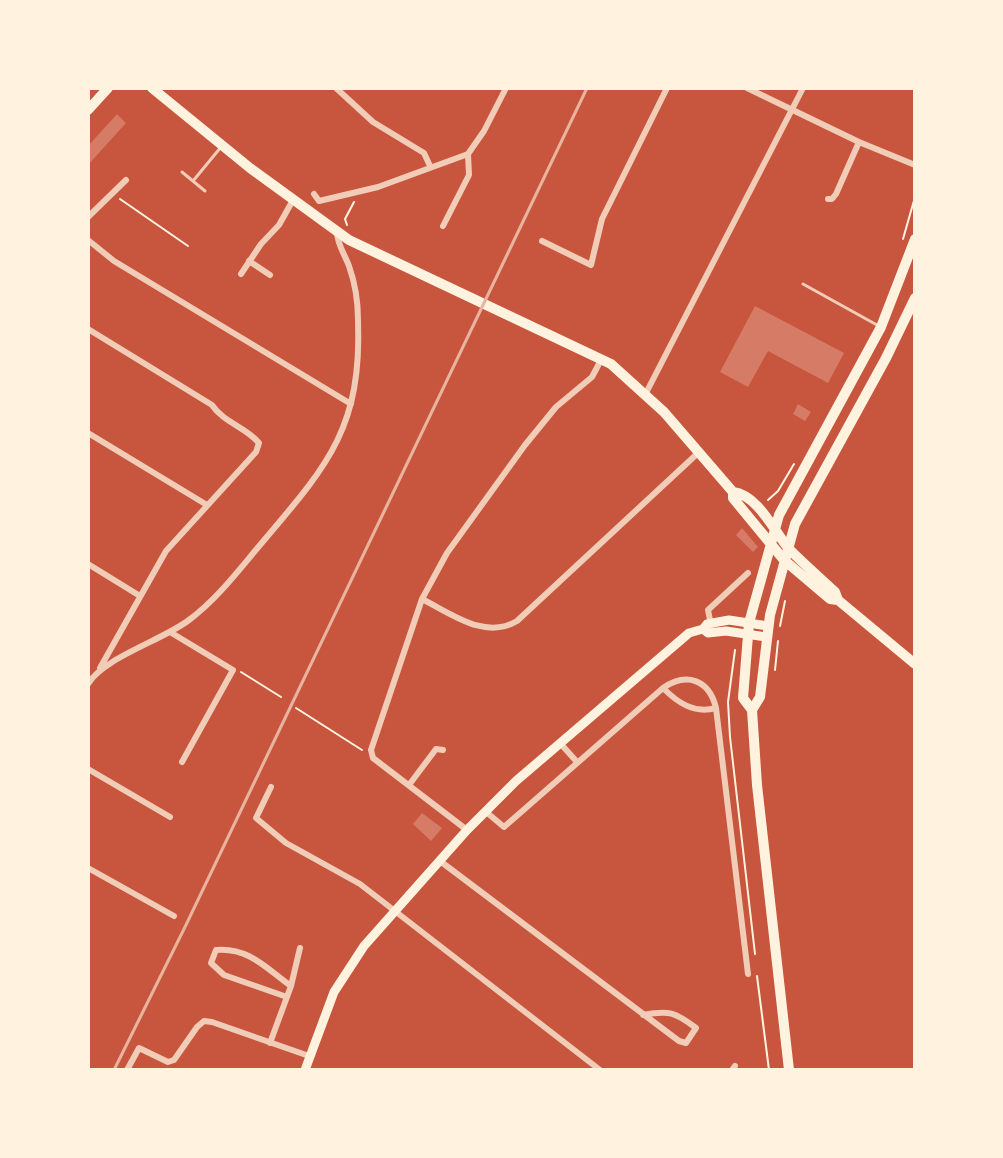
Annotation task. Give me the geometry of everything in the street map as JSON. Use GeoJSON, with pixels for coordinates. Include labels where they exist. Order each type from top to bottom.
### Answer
{"type":"FeatureCollection","features":[{"type":"Feature","properties":{"kind":"highway"},"geometry":{"type":"LineString","coordinates":[[88,110],[108,88]]}},
{"type":"Feature","properties":{"kind":"highway"},"geometry":{"type":"LineString","coordinates":[[152,88],[293,200],[362,239],[371,248]]}},
{"type":"Feature","properties":{"kind":"highway"},"geometry":{"type":"LineString","coordinates":[[322,219],[357,245],[371,248],[602,358],[646,393],[733,492],[738,492],[759,509],[788,548],[835,592],[838,600],[915,664]]}},
{"type":"Feature","properties":{"kind":"highway"},"geometry":{"type":"LineString","coordinates":[[789,1070],[758,801],[752,710],[743,698],[748,629],[774,529],[881,327],[915,239]]}},
{"type":"Feature","properties":{"kind":"highway"},"geometry":{"type":"LineString","coordinates":[[752,710],[760,697],[767,632],[795,524],[886,358],[915,298]]}},
{"type":"Feature","properties":{"kind":"highway"},"geometry":{"type":"LineString","coordinates":[[869,349],[886,358]]}},
{"type":"Feature","properties":{"kind":"highway"},"geometry":{"type":"LineString","coordinates":[[830,422],[846,431]]}},
{"type":"Feature","properties":{"kind":"highway"},"geometry":{"type":"LineString","coordinates":[[733,492],[733,498],[784,560],[830,599],[838,600]]}},
{"type":"Feature","properties":{"kind":"main road"},"geometry":{"type":"LineString","coordinates":[[305,1070],[334,992],[348,969],[364,946],[485,811],[682,638],[729,620],[748,629],[767,632]]}},
{"type":"Feature","properties":{"kind":"street"},"geometry":{"type":"LineString","coordinates":[[336,88],[373,122],[424,153],[430,166]]}},
{"type":"Feature","properties":{"kind":"street"},"geometry":{"type":"LineString","coordinates":[[443,226],[469,175],[468,154],[506,88]]}},
{"type":"Feature","properties":{"kind":"street"},"geometry":{"type":"LineString","coordinates":[[542,241],[591,265],[602,219],[667,88]]}},
{"type":"Feature","properties":{"kind":"street"},"geometry":{"type":"LineString","coordinates":[[747,88],[859,142],[915,165]]}},
{"type":"Feature","properties":{"kind":"street"},"geometry":{"type":"LineString","coordinates":[[646,393],[803,88]]}},
{"type":"Feature","properties":{"kind":"street"},"geometry":{"type":"LineString","coordinates":[[828,199],[836,194],[859,142]]}},
{"type":"Feature","properties":{"kind":"street"},"geometry":{"type":"LineString","coordinates":[[314,194],[319,201],[355,194],[468,154]]}},
{"type":"Feature","properties":{"kind":"street"},"geometry":{"type":"LineString","coordinates":[[88,217],[126,180]]}},
{"type":"Feature","properties":{"kind":"street"},"geometry":{"type":"LineString","coordinates":[[241,274],[279,225],[293,200]]}},
{"type":"Feature","properties":{"kind":"street"},"geometry":{"type":"LineString","coordinates":[[98,671],[200,612],[308,489],[327,463],[341,435],[351,404],[359,329],[355,290],[337,232]]}},
{"type":"Feature","properties":{"kind":"street"},"geometry":{"type":"LineString","coordinates":[[88,240],[114,261],[351,404]]}},
{"type":"Feature","properties":{"kind":"street"},"geometry":{"type":"LineString","coordinates":[[249,261],[270,275]]}},
{"type":"Feature","properties":{"kind":"street"},"geometry":{"type":"LineString","coordinates":[[88,329],[212,405],[219,415],[259,443],[256,452],[166,551],[88,684]]}},
{"type":"Feature","properties":{"kind":"street"},"geometry":{"type":"LineString","coordinates":[[467,830],[373,758],[371,750],[422,599],[447,553],[484,499],[556,407],[592,377],[602,358]]}},
{"type":"Feature","properties":{"kind":"street"},"geometry":{"type":"LineString","coordinates":[[88,433],[207,505]]}},
{"type":"Feature","properties":{"kind":"street"},"geometry":{"type":"LineString","coordinates":[[422,599],[478,627],[504,629],[517,621],[698,453]]}},
{"type":"Feature","properties":{"kind":"street"},"geometry":{"type":"LineString","coordinates":[[88,564],[140,596]]}},
{"type":"Feature","properties":{"kind":"street"},"geometry":{"type":"LineString","coordinates":[[709,628],[708,610],[748,573]]}},
{"type":"Feature","properties":{"kind":"street"},"geometry":{"type":"LineString","coordinates":[[170,632],[233,670],[182,762]]}},
{"type":"Feature","properties":{"kind":"street"},"geometry":{"type":"LineString","coordinates":[[485,811],[504,827],[663,688],[676,679],[699,682],[708,690],[716,708],[748,974]]}},
{"type":"Feature","properties":{"kind":"street"},"geometry":{"type":"LineString","coordinates":[[663,688],[688,708],[716,708]]}},
{"type":"Feature","properties":{"kind":"street"},"geometry":{"type":"LineString","coordinates":[[560,743],[577,762]]}},
{"type":"Feature","properties":{"kind":"street"},"geometry":{"type":"LineString","coordinates":[[409,785],[436,749],[443,750]]}},
{"type":"Feature","properties":{"kind":"street"},"geometry":{"type":"LineString","coordinates":[[88,769],[170,817]]}},
{"type":"Feature","properties":{"kind":"street"},"geometry":{"type":"LineString","coordinates":[[271,787],[256,818],[286,843],[360,884],[600,1070]]}},
{"type":"Feature","properties":{"kind":"street"},"geometry":{"type":"LineString","coordinates":[[440,861],[643,1015],[679,1041],[686,1043],[696,1028],[678,1015],[663,1011],[643,1015]]}},
{"type":"Feature","properties":{"kind":"street"},"geometry":{"type":"LineString","coordinates":[[88,868],[174,916]]}},
{"type":"Feature","properties":{"kind":"street"},"geometry":{"type":"LineString","coordinates":[[287,997],[224,975],[211,963],[216,950],[234,948],[291,986]]}},
{"type":"Feature","properties":{"kind":"street"},"geometry":{"type":"LineString","coordinates":[[270,1043],[291,986],[300,948]]}},
{"type":"Feature","properties":{"kind":"street"},"geometry":{"type":"LineString","coordinates":[[127,1070],[139,1048],[162,1060],[174,1060],[204,1021],[309,1056]]}},
{"type":"Feature","properties":{"kind":"lane"},"geometry":{"type":"LineString","coordinates":[[193,181],[222,146]]}},
{"type":"Feature","properties":{"kind":"lane"},"geometry":{"type":"LineString","coordinates":[[182,172],[205,191]]}},
{"type":"Feature","properties":{"kind":"lane"},"geometry":{"type":"LineString","coordinates":[[803,284],[881,327]]}},
{"type":"Feature","properties":{"kind":"path"},"geometry":{"type":"LineString","coordinates":[[113,194],[188,246]]}},
{"type":"Feature","properties":{"kind":"path"},"geometry":{"type":"LineString","coordinates":[[351,228],[345,219],[356,200],[355,194]]}},
{"type":"Feature","properties":{"kind":"path"},"geometry":{"type":"LineString","coordinates":[[901,248],[915,197]]}},
{"type":"Feature","properties":{"kind":"path"},"geometry":{"type":"LineString","coordinates":[[765,503],[775,495],[787,477]]}},
{"type":"Feature","properties":{"kind":"path"},"geometry":{"type":"LineString","coordinates":[[776,670],[779,630],[788,590]]}},
{"type":"Feature","properties":{"kind":"path"},"geometry":{"type":"LineString","coordinates":[[735,650],[728,702],[729,725],[756,962]]}},
{"type":"Feature","properties":{"kind":"path"},"geometry":{"type":"LineString","coordinates":[[233,670],[281,697]]}},
{"type":"Feature","properties":{"kind":"path"},"geometry":{"type":"LineString","coordinates":[[296,708],[361,750],[371,750]]}},
{"type":"Feature","properties":{"kind":"path"},"geometry":{"type":"LineString","coordinates":[[757,976],[769,1070]]}},
{"type":"Feature","properties":{"kind":"building"},"geometry":{"type":"Polygon","coordinates":[[[117,114],[126,123],[88,165],[88,146],[117,114]]]}},
{"type":"Feature","properties":{"kind":"building"},"geometry":{"type":"Polygon","coordinates":[[[755,306],[844,353],[828,383],[768,351],[748,387],[720,372],[755,306]]]}},
{"type":"Feature","properties":{"kind":"building"},"geometry":{"type":"Polygon","coordinates":[[[798,404],[811,412],[805,421],[793,414],[798,404]]]}},
{"type":"Feature","properties":{"kind":"building"},"geometry":{"type":"Polygon","coordinates":[[[742,528],[758,547],[753,552],[736,535],[742,528]]]}},
{"type":"Feature","properties":{"kind":"building"},"geometry":{"type":"Polygon","coordinates":[[[422,813],[442,828],[431,841],[413,824],[422,813]]]}},
{"type":"Feature","properties":{"kind":"railway"},"geometry":{"type":"LineString","coordinates":[[114,1070],[587,88]]}}]}
